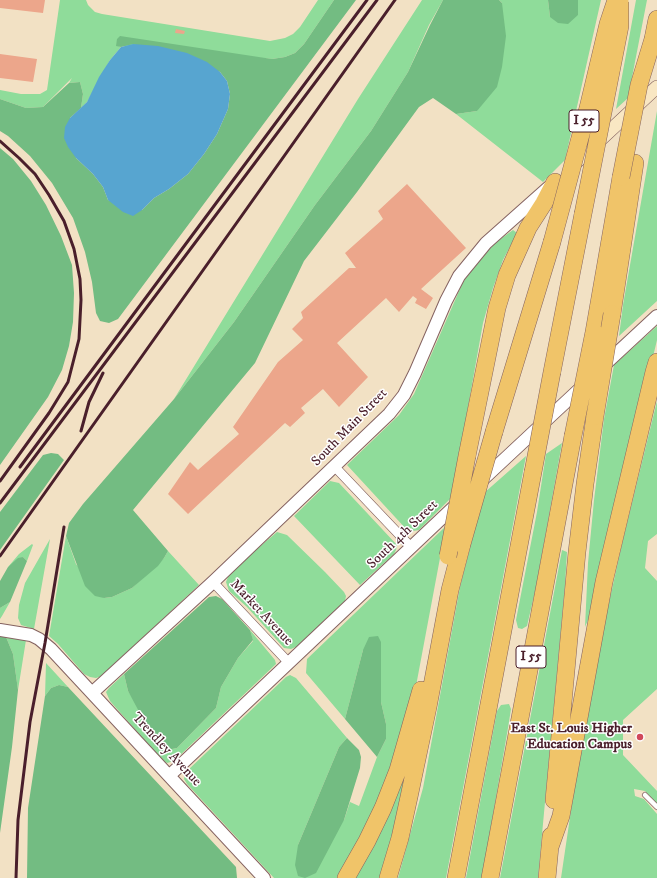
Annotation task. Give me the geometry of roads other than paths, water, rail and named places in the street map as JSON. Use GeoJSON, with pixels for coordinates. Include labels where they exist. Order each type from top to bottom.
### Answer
{"type":"FeatureCollection","features":[{"type":"Feature","properties":{"kind":"highway","name":"I 55"},"geometry":{"type":"LineString","coordinates":[[423,707],[422,686],[428,672],[438,659],[450,590],[462,544],[494,432],[552,242],[588,108],[608,24],[616,0]]}},
{"type":"Feature","properties":{"kind":"highway","name":"I 55"},"geometry":{"type":"LineString","coordinates":[[456,878],[552,372],[620,26],[619,0]]}},
{"type":"Feature","properties":{"kind":"highway","name":"I 55"},"geometry":{"type":"LineString","coordinates":[[547,878],[577,552],[585,484],[648,86],[657,19]]}},
{"type":"Feature","properties":{"kind":"highway","name":"I 55"},"geometry":{"type":"LineString","coordinates":[[490,878],[594,332],[621,177],[639,85],[653,40]]}},
{"type":"Feature","properties":{"kind":"highway"},"geometry":{"type":"LineString","coordinates":[[450,590],[446,570],[448,556],[497,308],[507,275],[528,228],[555,182]]}},
{"type":"Feature","properties":{"kind":"highway"},"geometry":{"type":"LineString","coordinates":[[550,847],[561,816],[604,582],[657,362]]}},
{"type":"Feature","properties":{"kind":"highway"},"geometry":{"type":"LineString","coordinates":[[346,878],[367,841],[383,808],[423,707]]}},
{"type":"Feature","properties":{"kind":"highway"},"geometry":{"type":"LineString","coordinates":[[388,878],[400,838],[423,707]]}},
{"type":"Feature","properties":{"kind":"main road","name":"South Main Street"},"geometry":{"type":"LineString","coordinates":[[555,182],[652,95],[657,87]]}},
{"type":"Feature","properties":{"kind":"street","name":"South Main Street"},"geometry":{"type":"LineString","coordinates":[[92,693],[213,582],[389,414],[404,395],[446,301],[459,276],[486,243],[555,182]]}},
{"type":"Feature","properties":{"kind":"street","name":"South 4th Street"},"geometry":{"type":"LineString","coordinates":[[169,776],[657,316]]}},
{"type":"Feature","properties":{"kind":"street"},"geometry":{"type":"LineString","coordinates":[[335,467],[411,548]]}},
{"type":"Feature","properties":{"kind":"street","name":"Market Avenue"},"geometry":{"type":"LineString","coordinates":[[213,582],[289,663]]}},
{"type":"Feature","properties":{"kind":"street","name":"Trendley Avenue"},"geometry":{"type":"LineString","coordinates":[[0,630],[31,635],[45,643],[264,878]]}},
{"type":"Feature","properties":{"kind":"lane"},"geometry":{"type":"LineString","coordinates":[[645,795],[657,807]]}},
{"type":"Feature","properties":{"kind":"water"},"geometry":{"type":"Polygon","coordinates":[[[133,44],[158,46],[187,53],[207,62],[220,72],[227,81],[230,94],[228,109],[217,134],[204,154],[188,174],[169,189],[154,198],[142,210],[133,216],[123,212],[108,200],[103,187],[93,174],[76,158],[68,147],[64,138],[65,127],[70,118],[87,102],[99,77],[110,60],[121,47],[133,44]]]}},
{"type":"Feature","properties":{"kind":"railway"},"geometry":{"type":"LineString","coordinates":[[20,467],[367,0]]}},
{"type":"Feature","properties":{"kind":"railway"},"geometry":{"type":"LineString","coordinates":[[0,503],[377,0]]}},
{"type":"Feature","properties":{"kind":"railway"},"geometry":{"type":"LineString","coordinates":[[0,556],[395,0]]}},
{"type":"Feature","properties":{"kind":"railway"},"geometry":{"type":"LineString","coordinates":[[0,141],[35,174],[64,221],[74,249],[80,279],[81,300],[79,339],[68,382],[49,413],[0,481]]}},
{"type":"Feature","properties":{"kind":"railway"},"geometry":{"type":"LineString","coordinates":[[81,431],[89,402],[103,373]]}},
{"type":"Feature","properties":{"kind":"railway"},"geometry":{"type":"LineString","coordinates":[[16,878],[18,820],[30,722],[45,643],[64,527]]}},
{"type":"Feature","properties":{"kind":"place","name":"East St. Louis Higher Education Campus"},"geometry":{"type":"Point","coordinates":[640,737]}}]}
